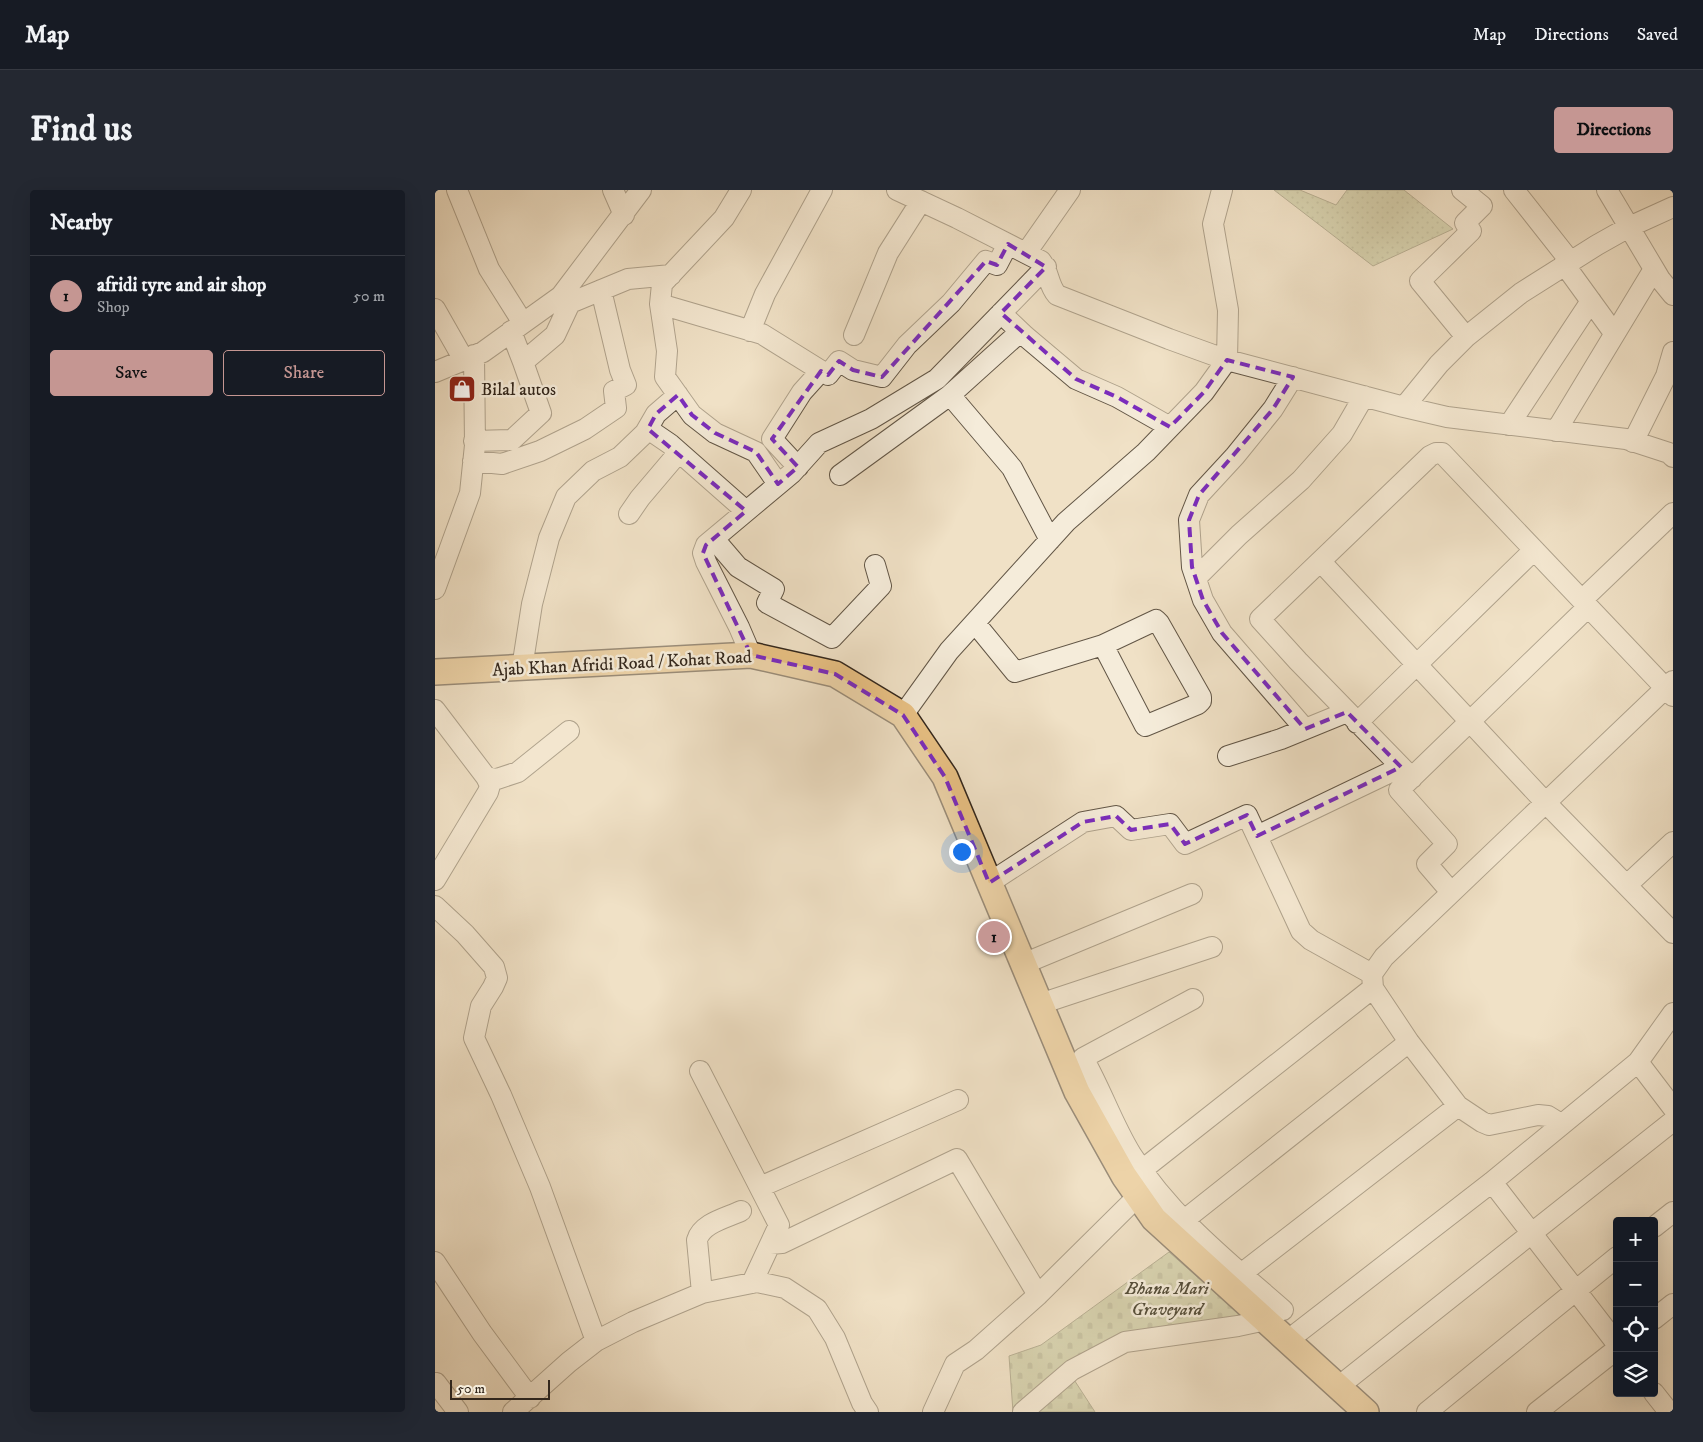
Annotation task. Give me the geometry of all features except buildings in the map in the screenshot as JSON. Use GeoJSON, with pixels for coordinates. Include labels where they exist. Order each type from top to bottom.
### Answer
{"type":"FeatureCollection","features":[{"type":"Feature","properties":{"kind":"main road","name":"Ajab Khan Afridi Road / Kohat Road"},"geometry":{"type":"LineString","coordinates":[[435,672],[751,655],[835,674],[903,714],[945,777],[1077,1092],[1124,1176],[1154,1219],[1275,1315],[1287,1341],[1366,1412]]}},
{"type":"Feature","properties":{"kind":"street"},"geometry":{"type":"LineString","coordinates":[[457,190],[489,270],[517,327],[523,362],[541,413],[512,440],[474,441]]}},
{"type":"Feature","properties":{"kind":"street"},"geometry":{"type":"LineString","coordinates":[[613,190],[624,215]]}},
{"type":"Feature","properties":{"kind":"street"},"geometry":{"type":"LineString","coordinates":[[435,372],[483,352],[561,296],[641,190]]}},
{"type":"Feature","properties":{"kind":"street"},"geometry":{"type":"LineString","coordinates":[[741,190],[724,218],[662,284],[660,304],[667,351],[665,377],[691,414],[715,433],[756,452],[778,484]]}},
{"type":"Feature","properties":{"kind":"street"},"geometry":{"type":"LineString","coordinates":[[750,331],[765,294],[822,190]]}},
{"type":"Feature","properties":{"kind":"street"},"geometry":{"type":"LineString","coordinates":[[897,190],[1041,261],[1046,267],[1052,290],[1057,294],[1227,360],[1447,417],[1626,439],[1672,452]]}},
{"type":"Feature","properties":{"kind":"street"},"geometry":{"type":"LineString","coordinates":[[1026,253],[1070,190]]}},
{"type":"Feature","properties":{"kind":"street"},"geometry":{"type":"LineString","coordinates":[[903,714],[949,651],[1066,522],[1146,452],[1204,392],[1227,360],[1228,310],[1213,224],[1222,190]]}},
{"type":"Feature","properties":{"kind":"street"},"geometry":{"type":"LineString","coordinates":[[1462,190],[1483,206],[1465,223],[1471,231],[1420,281],[1466,337]]}},
{"type":"Feature","properties":{"kind":"street"},"geometry":{"type":"LineString","coordinates":[[1514,190],[1567,262],[1591,301],[1614,333]]}},
{"type":"Feature","properties":{"kind":"street"},"geometry":{"type":"LineString","coordinates":[[1607,190],[1654,269],[1673,295]]}},
{"type":"Feature","properties":{"kind":"street"},"geometry":{"type":"LineString","coordinates":[[854,335],[888,253],[921,201]]}},
{"type":"Feature","properties":{"kind":"street"},"geometry":{"type":"LineString","coordinates":[[1404,407],[1439,364],[1466,337],[1521,292],[1567,262],[1629,227],[1673,207]]}},
{"type":"Feature","properties":{"kind":"street"},"geometry":{"type":"LineString","coordinates":[[660,304],[761,334],[828,375],[839,361],[853,370],[882,377],[907,345],[951,303],[986,261],[997,265],[1008,244]]}},
{"type":"Feature","properties":{"kind":"street"},"geometry":{"type":"LineString","coordinates":[[751,655],[703,553],[706,546],[778,484],[819,443],[871,420],[937,379],[1046,267]]}},
{"type":"Feature","properties":{"kind":"street"},"geometry":{"type":"LineString","coordinates":[[1556,431],[1654,269]]}},
{"type":"Feature","properties":{"kind":"street"},"geometry":{"type":"LineString","coordinates":[[523,362],[555,335],[570,303],[628,279],[671,275]]}},
{"type":"Feature","properties":{"kind":"street"},"geometry":{"type":"LineString","coordinates":[[473,461],[502,464],[540,451],[585,429],[616,408],[614,391],[626,385],[620,370],[601,290]]}},
{"type":"Feature","properties":{"kind":"street"},"geometry":{"type":"LineString","coordinates":[[1509,425],[1591,301]]}},
{"type":"Feature","properties":{"kind":"street"},"geometry":{"type":"LineString","coordinates":[[435,309],[469,358],[474,441],[470,493],[435,589]]}},
{"type":"Feature","properties":{"kind":"street"},"geometry":{"type":"LineString","coordinates":[[1001,313],[1076,379],[1117,396],[1170,427]]}},
{"type":"Feature","properties":{"kind":"street"},"geometry":{"type":"LineString","coordinates":[[840,476],[950,394],[1021,332]]}},
{"type":"Feature","properties":{"kind":"street"},"geometry":{"type":"LineString","coordinates":[[1633,442],[1666,376],[1673,352]]}},
{"type":"Feature","properties":{"kind":"street"},"geometry":{"type":"LineString","coordinates":[[797,466],[772,439],[802,392],[821,371]]}},
{"type":"Feature","properties":{"kind":"street"},"geometry":{"type":"LineString","coordinates":[[1293,377],[1273,409],[1235,456],[1199,495],[1189,520],[1192,566],[1203,600],[1223,633],[1305,729]]}},
{"type":"Feature","properties":{"kind":"street"},"geometry":{"type":"LineString","coordinates":[[950,394],[1012,468],[1050,540]]}},
{"type":"Feature","properties":{"kind":"street"},"geometry":{"type":"LineString","coordinates":[[522,668],[534,595],[549,538],[566,497],[593,471],[620,457],[645,433],[656,414],[677,395]]}},
{"type":"Feature","properties":{"kind":"street"},"geometry":{"type":"LineString","coordinates":[[1195,578],[1239,535],[1301,480],[1342,434],[1364,396]]}},
{"type":"Feature","properties":{"kind":"street"},"geometry":{"type":"LineString","coordinates":[[648,429],[679,452],[746,512]]}},
{"type":"Feature","properties":{"kind":"street"},"geometry":{"type":"LineString","coordinates":[[629,514],[639,498],[679,452]]}},
{"type":"Feature","properties":{"kind":"street"},"geometry":{"type":"LineString","coordinates":[[1142,1170],[1372,981],[1384,957],[1545,802],[1671,688],[1585,603],[1442,454],[1436,453],[1429,456],[1260,619],[1406,773]]}},
{"type":"Feature","properties":{"kind":"street"},"geometry":{"type":"LineString","coordinates":[[1257,836],[1406,773],[1469,721],[1673,513]]}},
{"type":"Feature","properties":{"kind":"street"},"geometry":{"type":"LineString","coordinates":[[714,539],[738,567],[774,589],[767,603],[832,638],[881,586],[875,565]]}},
{"type":"Feature","properties":{"kind":"street"},"geometry":{"type":"LineString","coordinates":[[1228,756],[1305,729],[1352,718],[1417,665],[1534,550]]}},
{"type":"Feature","properties":{"kind":"street"},"geometry":{"type":"LineString","coordinates":[[1321,562],[1545,802],[1673,933]]}},
{"type":"Feature","properties":{"kind":"street"},"geometry":{"type":"LineString","coordinates":[[975,623],[1015,672],[1103,645],[1156,620],[1201,700],[1198,704],[1145,726],[1103,645]]}},
{"type":"Feature","properties":{"kind":"street"},"geometry":{"type":"LineString","coordinates":[[435,710],[486,777],[490,785],[488,792],[435,880]]}},
{"type":"Feature","properties":{"kind":"street"},"geometry":{"type":"LineString","coordinates":[[486,777],[497,779],[518,772],[569,731]]}},
{"type":"Feature","properties":{"kind":"street"},"geometry":{"type":"LineString","coordinates":[[1406,773],[1399,790],[1447,844],[1427,864],[1451,892]]}},
{"type":"Feature","properties":{"kind":"street"},"geometry":{"type":"LineString","coordinates":[[989,883],[1083,822],[1116,816],[1131,830],[1169,824],[1185,844],[1247,815],[1301,931],[1311,940],[1372,981],[1409,1042],[1458,1106],[1489,1125],[1538,1115],[1548,1116],[1561,1124]]}},
{"type":"Feature","properties":{"kind":"street"},"geometry":{"type":"LineString","coordinates":[[1627,885],[1673,842]]}},
{"type":"Feature","properties":{"kind":"street"},"geometry":{"type":"LineString","coordinates":[[1023,964],[1192,894]]}},
{"type":"Feature","properties":{"kind":"street"},"geometry":{"type":"LineString","coordinates":[[435,906],[465,934],[494,967],[497,978],[481,1006],[474,1038],[501,1095],[540,1187],[596,1341]]}},
{"type":"Feature","properties":{"kind":"street"},"geometry":{"type":"LineString","coordinates":[[1040,1004],[1211,946]]}},
{"type":"Feature","properties":{"kind":"street"},"geometry":{"type":"LineString","coordinates":[[1023,1412],[1071,1370],[1125,1342],[1239,1326],[1275,1315],[1241,1274],[1183,1221],[1142,1170],[1114,1123],[1094,1077],[1083,1058],[1193,999]]}},
{"type":"Feature","properties":{"kind":"street"},"geometry":{"type":"LineString","coordinates":[[1287,1341],[1492,1182],[1638,1062],[1673,1014]]}},
{"type":"Feature","properties":{"kind":"street"},"geometry":{"type":"LineString","coordinates":[[1183,1221],[1409,1042]]}},
{"type":"Feature","properties":{"kind":"street"},"geometry":{"type":"LineString","coordinates":[[1638,1062],[1673,1108]]}},
{"type":"Feature","properties":{"kind":"street"},"geometry":{"type":"LineString","coordinates":[[701,1071],[779,1225],[753,1283]]}},
{"type":"Feature","properties":{"kind":"street"},"geometry":{"type":"LineString","coordinates":[[760,1187],[958,1100]]}},
{"type":"Feature","properties":{"kind":"street"},"geometry":{"type":"LineString","coordinates":[[1241,1274],[1458,1106]]}},
{"type":"Feature","properties":{"kind":"street"},"geometry":{"type":"LineString","coordinates":[[1338,1387],[1673,1121]]}},
{"type":"Feature","properties":{"kind":"street"},"geometry":{"type":"LineString","coordinates":[[770,1244],[782,1243],[957,1159],[1038,1296]]}},
{"type":"Feature","properties":{"kind":"street"},"geometry":{"type":"LineString","coordinates":[[1492,1182],[1613,1339]]}},
{"type":"Feature","properties":{"kind":"street"},"geometry":{"type":"LineString","coordinates":[[933,1412],[955,1364],[976,1350],[1038,1296],[1138,1196]]}},
{"type":"Feature","properties":{"kind":"street"},"geometry":{"type":"LineString","coordinates":[[702,1293],[698,1236],[707,1226],[741,1211]]}},
{"type":"Feature","properties":{"kind":"street"},"geometry":{"type":"LineString","coordinates":[[1658,1224],[1673,1212]]}},
{"type":"Feature","properties":{"kind":"street"},"geometry":{"type":"LineString","coordinates":[[1427,1412],[1613,1261]]}},
{"type":"Feature","properties":{"kind":"street"},"geometry":{"type":"LineString","coordinates":[[435,1262],[482,1333],[530,1398]]}},
{"type":"Feature","properties":{"kind":"street"},"geometry":{"type":"LineString","coordinates":[[513,1412],[569,1362],[596,1341],[633,1322],[702,1293],[757,1282],[785,1288],[817,1309],[835,1338],[867,1412]]}},
{"type":"Feature","properties":{"kind":"street"},"geometry":{"type":"LineString","coordinates":[[1658,1315],[1673,1304]]}},
{"type":"Feature","properties":{"kind":"street"},"geometry":{"type":"LineString","coordinates":[[1537,1412],[1613,1351]]}},
{"type":"Feature","properties":{"kind":"street"},"geometry":{"type":"LineString","coordinates":[[436,1382],[458,1412]]}},
{"type":"Feature","properties":{"kind":"highlighted area"},"geometry":{"type":"Polygon","coordinates":[[[1008,244],[1046,267],[1001,313],[1076,379],[1117,397],[1170,427],[1204,392],[1227,360],[1293,377],[1273,409],[1199,495],[1189,520],[1192,567],[1203,600],[1222,633],[1305,729],[1347,712],[1401,767],[1257,836],[1247,815],[1185,844],[1170,824],[1131,830],[1116,816],[1083,822],[989,883],[945,777],[903,715],[835,674],[751,655],[703,553],[706,545],[746,511],[648,429],[656,414],[678,395],[692,415],[715,433],[756,452],[778,484],[798,467],[772,439],[821,371],[828,375],[839,361],[853,370],[882,377],[986,261],[997,265],[1008,244]]]}},
{"type":"Feature","properties":{"kind":"green space"},"geometry":{"type":"Polygon","coordinates":[[[1274,190],[1300,190],[1336,205],[1347,190],[1404,190],[1453,229],[1373,266],[1274,190]]]}},
{"type":"Feature","properties":{"kind":"green space","name":"Bhana Mari Graveyard"},"geometry":{"type":"Polygon","coordinates":[[[1169,1252],[1255,1328],[1125,1342],[1069,1372],[1095,1412],[1013,1412],[1009,1356],[1041,1345],[1169,1252]]]}},
{"type":"Feature","properties":{"kind":"place","name":"Bilal autos"},"geometry":{"type":"Point","coordinates":[462,389]}},
{"type":"Feature","properties":{"kind":"place","name":"afridi tyre and air shop"},"geometry":{"type":"Point","coordinates":[994,937]}}]}
